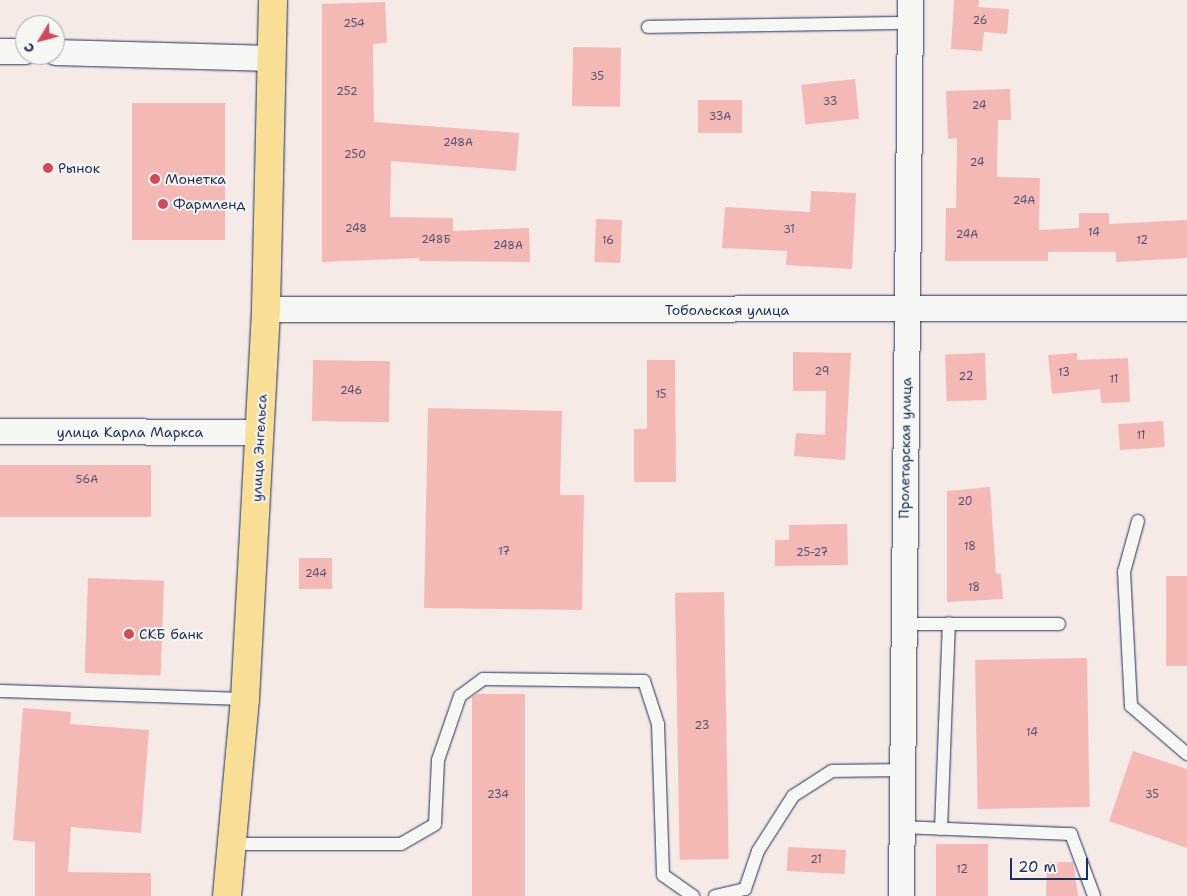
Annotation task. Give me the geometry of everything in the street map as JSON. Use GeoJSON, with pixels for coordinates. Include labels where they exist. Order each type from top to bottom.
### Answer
{"type":"FeatureCollection","features":[{"type":"Feature","properties":{"kind":"main road","name":"улица Энгельса"},"geometry":{"type":"LineString","coordinates":[[227,896],[245,698],[266,309],[273,0]]}},
{"type":"Feature","properties":{"kind":"street","name":"Пролетарская улица"},"geometry":{"type":"LineString","coordinates":[[901,896],[910,11]]}},
{"type":"Feature","properties":{"kind":"street"},"geometry":{"type":"LineString","coordinates":[[0,51],[15,52]]}},
{"type":"Feature","properties":{"kind":"street"},"geometry":{"type":"LineString","coordinates":[[65,52],[272,58]]}},
{"type":"Feature","properties":{"kind":"street","name":"Тобольская улица"},"geometry":{"type":"LineString","coordinates":[[266,309],[907,310],[1187,308]]}},
{"type":"Feature","properties":{"kind":"street","name":"улица Карла Маркса"},"geometry":{"type":"LineString","coordinates":[[0,431],[259,432]]}},
{"type":"Feature","properties":{"kind":"lane"},"geometry":{"type":"LineString","coordinates":[[648,28],[910,11]]}},
{"type":"Feature","properties":{"kind":"lane"},"geometry":{"type":"LineString","coordinates":[[1138,521],[1124,572],[1131,706],[1187,754]]}},
{"type":"Feature","properties":{"kind":"lane"},"geometry":{"type":"LineString","coordinates":[[941,829],[948,623]]}},
{"type":"Feature","properties":{"kind":"lane"},"geometry":{"type":"LineString","coordinates":[[903,624],[1059,624]]}},
{"type":"Feature","properties":{"kind":"lane"},"geometry":{"type":"LineString","coordinates":[[232,844],[401,844],[435,824],[438,760],[460,696],[483,679],[644,681],[658,724],[663,875],[693,896]]}},
{"type":"Feature","properties":{"kind":"lane"},"geometry":{"type":"LineString","coordinates":[[0,691],[245,698]]}},
{"type":"Feature","properties":{"kind":"lane"},"geometry":{"type":"LineString","coordinates":[[715,896],[744,889],[758,851],[793,796],[832,771],[902,770]]}},
{"type":"Feature","properties":{"kind":"lane"},"geometry":{"type":"LineString","coordinates":[[902,827],[1071,834],[1094,896]]}},
{"type":"Feature","properties":{"kind":"building"},"geometry":{"type":"Polygon","coordinates":[[[954,0],[979,0],[978,7],[1009,9],[1007,34],[984,32],[982,51],[951,49],[954,0]]]}},
{"type":"Feature","properties":{"kind":"building"},"geometry":{"type":"Polygon","coordinates":[[[385,2],[387,43],[373,44],[374,122],[519,133],[516,171],[391,161],[390,217],[453,218],[453,231],[529,228],[530,262],[419,261],[419,258],[322,262],[322,4],[385,2]]]}},
{"type":"Feature","properties":{"kind":"building"},"geometry":{"type":"Polygon","coordinates":[[[573,47],[621,48],[620,107],[572,106],[573,47]]]}},
{"type":"Feature","properties":{"kind":"building"},"geometry":{"type":"Polygon","coordinates":[[[855,79],[859,119],[805,124],[801,85],[855,79]]]}},
{"type":"Feature","properties":{"kind":"building"},"geometry":{"type":"Polygon","coordinates":[[[1010,89],[1011,120],[998,120],[997,177],[1040,178],[1039,230],[1079,228],[1079,213],[1109,213],[1109,224],[1187,220],[1187,258],[1116,262],[1116,252],[1048,252],[1048,261],[945,261],[946,208],[956,208],[957,138],[948,139],[946,91],[1010,89]]]}},
{"type":"Feature","properties":{"kind":"building"},"geometry":{"type":"Polygon","coordinates":[[[698,100],[742,100],[742,133],[698,133],[698,100]]]}},
{"type":"Feature","properties":{"kind":"building"},"geometry":{"type":"Polygon","coordinates":[[[132,103],[225,103],[225,240],[132,240],[132,103]]]}},
{"type":"Feature","properties":{"kind":"building"},"geometry":{"type":"Polygon","coordinates":[[[811,191],[856,193],[852,269],[786,265],[787,251],[722,248],[725,207],[810,212],[811,191]]]}},
{"type":"Feature","properties":{"kind":"building"},"geometry":{"type":"Polygon","coordinates":[[[596,219],[622,220],[620,263],[594,262],[596,219]]]}},
{"type":"Feature","properties":{"kind":"building"},"geometry":{"type":"Polygon","coordinates":[[[793,352],[851,353],[845,460],[794,456],[796,433],[825,435],[826,391],[793,391],[793,352]]]}},
{"type":"Feature","properties":{"kind":"building"},"geometry":{"type":"Polygon","coordinates":[[[985,353],[987,400],[947,401],[945,354],[985,353]]]}},
{"type":"Feature","properties":{"kind":"building"},"geometry":{"type":"Polygon","coordinates":[[[1077,353],[1077,360],[1128,358],[1130,402],[1101,403],[1100,389],[1052,394],[1048,355],[1077,353]]]}},
{"type":"Feature","properties":{"kind":"building"},"geometry":{"type":"Polygon","coordinates":[[[313,360],[390,361],[389,422],[312,421],[313,360]]]}},
{"type":"Feature","properties":{"kind":"building"},"geometry":{"type":"Polygon","coordinates":[[[647,360],[675,360],[676,482],[634,482],[634,429],[647,429],[647,360]]]}},
{"type":"Feature","properties":{"kind":"building"},"geometry":{"type":"Polygon","coordinates":[[[428,408],[562,411],[560,495],[584,495],[582,610],[424,608],[428,408]]]}},
{"type":"Feature","properties":{"kind":"building"},"geometry":{"type":"Polygon","coordinates":[[[1163,421],[1165,447],[1120,450],[1118,424],[1163,421]]]}},
{"type":"Feature","properties":{"kind":"building"},"geometry":{"type":"Polygon","coordinates":[[[0,465],[151,465],[151,517],[0,517],[0,465]]]}},
{"type":"Feature","properties":{"kind":"building"},"geometry":{"type":"Polygon","coordinates":[[[990,487],[996,574],[1001,573],[1003,599],[947,602],[947,491],[990,487]]]}},
{"type":"Feature","properties":{"kind":"building"},"geometry":{"type":"Polygon","coordinates":[[[847,524],[848,565],[775,566],[775,540],[789,540],[789,525],[847,524]]]}},
{"type":"Feature","properties":{"kind":"building"},"geometry":{"type":"Polygon","coordinates":[[[299,558],[332,558],[332,589],[299,589],[299,558]]]}},
{"type":"Feature","properties":{"kind":"building"},"geometry":{"type":"Polygon","coordinates":[[[1166,576],[1187,576],[1187,666],[1166,666],[1166,576]]]}},
{"type":"Feature","properties":{"kind":"building"},"geometry":{"type":"Polygon","coordinates":[[[88,578],[164,581],[161,676],[85,673],[88,578]]]}},
{"type":"Feature","properties":{"kind":"building"},"geometry":{"type":"Polygon","coordinates":[[[724,592],[729,859],[680,860],[675,593],[724,592]]]}},
{"type":"Feature","properties":{"kind":"building"},"geometry":{"type":"Polygon","coordinates":[[[1087,658],[1090,807],[978,809],[975,660],[1087,658]]]}},
{"type":"Feature","properties":{"kind":"building"},"geometry":{"type":"Polygon","coordinates":[[[477,694],[525,694],[525,896],[472,896],[472,697],[477,694]]]}},
{"type":"Feature","properties":{"kind":"building"},"geometry":{"type":"Polygon","coordinates":[[[23,708],[71,712],[70,724],[149,730],[141,833],[71,827],[68,872],[151,873],[151,896],[35,896],[35,842],[13,840],[23,708]]]}},
{"type":"Feature","properties":{"kind":"building"},"geometry":{"type":"Polygon","coordinates":[[[1133,751],[1187,769],[1187,848],[1109,821],[1133,751]]]}},
{"type":"Feature","properties":{"kind":"building"},"geometry":{"type":"Polygon","coordinates":[[[936,844],[988,844],[988,896],[936,896],[936,844]]]}},
{"type":"Feature","properties":{"kind":"building"},"geometry":{"type":"Polygon","coordinates":[[[788,847],[846,850],[845,874],[787,871],[788,847]]]}},
{"type":"Feature","properties":{"kind":"building"},"geometry":{"type":"Polygon","coordinates":[[[1047,862],[1073,862],[1078,896],[1046,896],[1047,862]]]}},
{"type":"Feature","properties":{"kind":"place","name":"Рынок"},"geometry":{"type":"Point","coordinates":[48,168]}},
{"type":"Feature","properties":{"kind":"place","name":"Монетка"},"geometry":{"type":"Point","coordinates":[155,179]}},
{"type":"Feature","properties":{"kind":"place","name":"Фармленд"},"geometry":{"type":"Point","coordinates":[163,204]}},
{"type":"Feature","properties":{"kind":"place","name":"СКБ банк"},"geometry":{"type":"Point","coordinates":[129,634]}}]}
